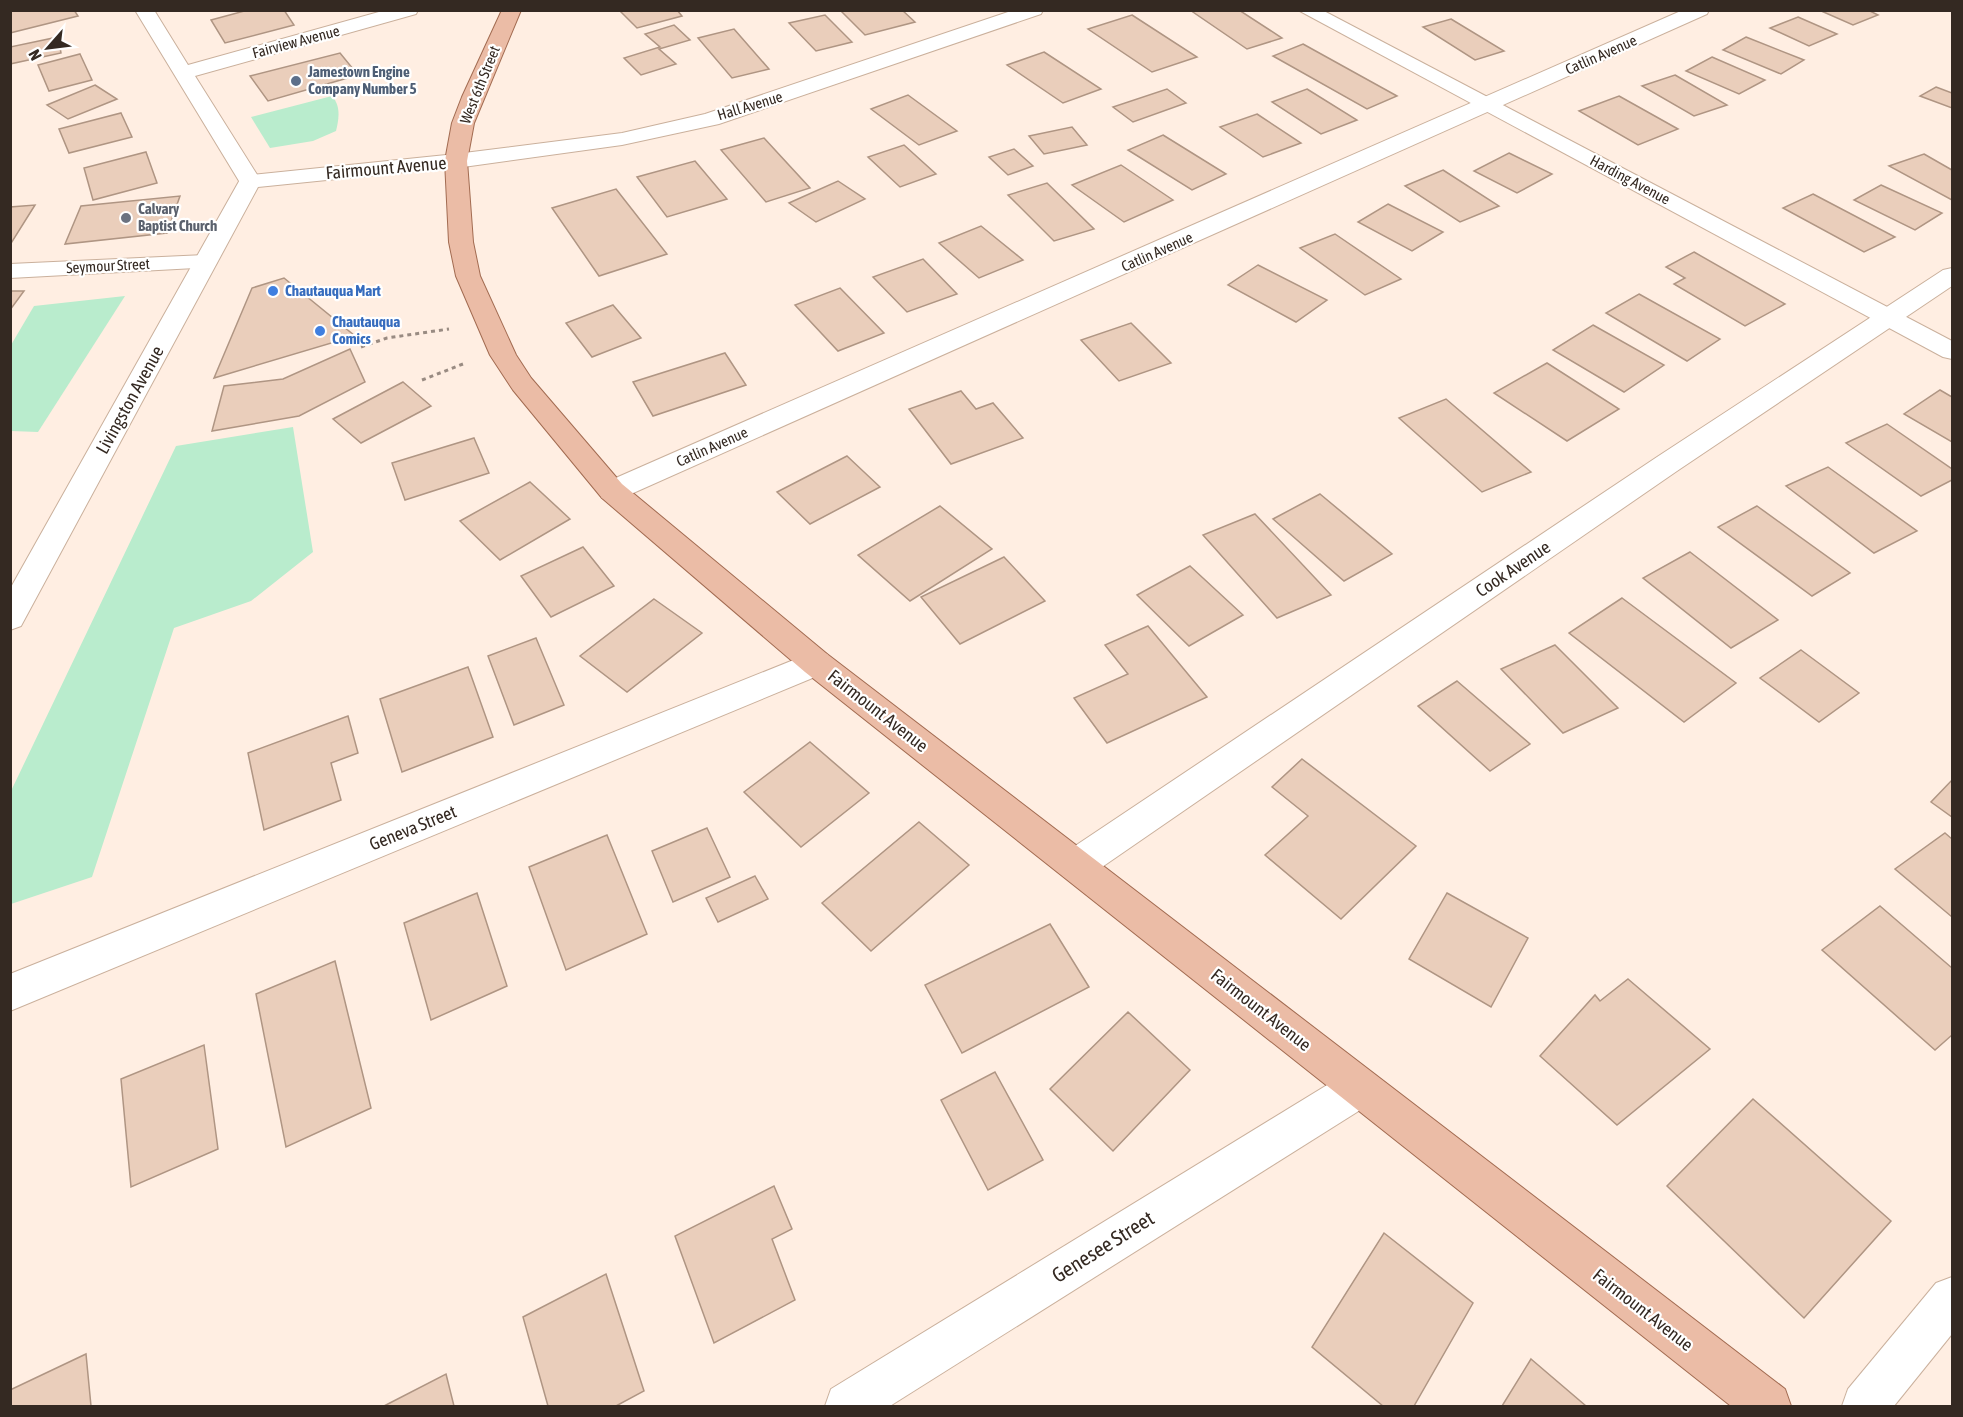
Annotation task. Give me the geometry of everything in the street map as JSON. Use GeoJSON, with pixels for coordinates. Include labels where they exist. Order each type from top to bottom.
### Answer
{"type":"FeatureCollection","features":[{"type":"Feature","properties":{"kind":"main road","name":"West 6th Street"},"geometry":{"type":"LineString","coordinates":[[456,162],[463,123],[472,97],[512,10]]}},
{"type":"Feature","properties":{"kind":"main road","name":"Fairmount Avenue"},"geometry":{"type":"LineString","coordinates":[[456,162],[461,242],[469,280],[503,356],[522,384],[612,490],[816,663],[1768,1407]]}},
{"type":"Feature","properties":{"kind":"street"},"geometry":{"type":"LineString","coordinates":[[144,10],[250,181]]}},
{"type":"Feature","properties":{"kind":"street","name":"Fairview Avenue"},"geometry":{"type":"LineString","coordinates":[[183,73],[409,10]]}},
{"type":"Feature","properties":{"kind":"street","name":"Hall Avenue"},"geometry":{"type":"LineString","coordinates":[[456,162],[594,143],[711,118],[1034,10]]}},
{"type":"Feature","properties":{"kind":"street","name":"Harding Avenue"},"geometry":{"type":"LineString","coordinates":[[1307,10],[1953,351]]}},
{"type":"Feature","properties":{"kind":"street","name":"Catlin Avenue"},"geometry":{"type":"LineString","coordinates":[[612,490],[1700,10]]}},
{"type":"Feature","properties":{"kind":"street","name":"Fairmount Avenue"},"geometry":{"type":"LineString","coordinates":[[250,181],[456,162]]}},
{"type":"Feature","properties":{"kind":"street","name":"Livingston Avenue"},"geometry":{"type":"LineString","coordinates":[[10,618],[250,181]]}},
{"type":"Feature","properties":{"kind":"street","name":"Seymour Street"},"geometry":{"type":"LineString","coordinates":[[10,271],[205,262]]}},
{"type":"Feature","properties":{"kind":"street","name":"Cook Avenue"},"geometry":{"type":"LineString","coordinates":[[1076,865],[1667,465],[1953,275]]}},
{"type":"Feature","properties":{"kind":"street","name":"Geneva Street"},"geometry":{"type":"LineString","coordinates":[[10,993],[816,663]]}},
{"type":"Feature","properties":{"kind":"street","name":"Genesee Street"},"geometry":{"type":"LineString","coordinates":[[848,1407],[1359,1088]]}},
{"type":"Feature","properties":{"kind":"street"},"geometry":{"type":"LineString","coordinates":[[1865,1407],[1953,1299]]}},
{"type":"Feature","properties":{"kind":"path"},"geometry":{"type":"LineString","coordinates":[[361,347],[387,338],[488,322]]}},
{"type":"Feature","properties":{"kind":"green space"},"geometry":{"type":"Polygon","coordinates":[[[332,96],[338,108],[336,131],[313,141],[270,148],[251,117],[332,96]]]}},
{"type":"Feature","properties":{"kind":"green space"},"geometry":{"type":"Polygon","coordinates":[[[125,296],[38,432],[11,431],[11,345],[34,306],[125,296]]]}},
{"type":"Feature","properties":{"kind":"green space"},"geometry":{"type":"Polygon","coordinates":[[[293,427],[313,552],[251,601],[174,628],[92,877],[11,904],[11,791],[176,446],[293,427]]]}},
{"type":"Feature","properties":{"kind":"building"},"geometry":{"type":"Polygon","coordinates":[[[10,10],[74,10],[78,16],[10,33],[10,10]]]}},
{"type":"Feature","properties":{"kind":"building"},"geometry":{"type":"Polygon","coordinates":[[[248,10],[284,10],[294,25],[225,43],[211,20],[248,10]]]}},
{"type":"Feature","properties":{"kind":"building"},"geometry":{"type":"Polygon","coordinates":[[[619,10],[677,10],[682,16],[637,28],[619,10]]]}},
{"type":"Feature","properties":{"kind":"building"},"geometry":{"type":"Polygon","coordinates":[[[840,10],[902,10],[915,22],[865,35],[840,10]]]}},
{"type":"Feature","properties":{"kind":"building"},"geometry":{"type":"Polygon","coordinates":[[[1190,10],[1239,10],[1282,38],[1247,49],[1190,10]]]}},
{"type":"Feature","properties":{"kind":"building"},"geometry":{"type":"Polygon","coordinates":[[[1819,10],[1868,10],[1878,15],[1853,25],[1819,10]]]}},
{"type":"Feature","properties":{"kind":"building"},"geometry":{"type":"Polygon","coordinates":[[[825,15],[852,42],[816,51],[789,23],[825,15]]]}},
{"type":"Feature","properties":{"kind":"building"},"geometry":{"type":"Polygon","coordinates":[[[1132,15],[1197,57],[1152,72],[1088,29],[1132,15]]]}},
{"type":"Feature","properties":{"kind":"building"},"geometry":{"type":"Polygon","coordinates":[[[1798,17],[1837,34],[1809,46],[1770,28],[1798,17]]]}},
{"type":"Feature","properties":{"kind":"building"},"geometry":{"type":"Polygon","coordinates":[[[1451,19],[1504,51],[1475,60],[1423,27],[1451,19]]]}},
{"type":"Feature","properties":{"kind":"building"},"geometry":{"type":"Polygon","coordinates":[[[674,25],[690,40],[659,49],[676,64],[641,75],[624,58],[660,47],[645,34],[674,25]]]}},
{"type":"Feature","properties":{"kind":"building"},"geometry":{"type":"Polygon","coordinates":[[[734,29],[769,69],[732,78],[698,38],[734,29]]]}},
{"type":"Feature","properties":{"kind":"building"},"geometry":{"type":"Polygon","coordinates":[[[58,37],[61,53],[10,64],[10,47],[58,37]]]}},
{"type":"Feature","properties":{"kind":"building"},"geometry":{"type":"Polygon","coordinates":[[[1746,37],[1804,60],[1781,74],[1723,50],[1746,37]]]}},
{"type":"Feature","properties":{"kind":"building"},"geometry":{"type":"Polygon","coordinates":[[[1303,44],[1397,96],[1367,109],[1273,56],[1303,44]]]}},
{"type":"Feature","properties":{"kind":"building"},"geometry":{"type":"Polygon","coordinates":[[[1044,52],[1101,89],[1063,103],[1007,65],[1044,52]]]}},
{"type":"Feature","properties":{"kind":"building","name":"Jamestown Engine Company Number 5"},"geometry":{"type":"Polygon","coordinates":[[[340,53],[358,75],[268,101],[250,76],[340,53]]]}},
{"type":"Feature","properties":{"kind":"building"},"geometry":{"type":"Polygon","coordinates":[[[80,54],[92,80],[49,91],[38,65],[80,54]]]}},
{"type":"Feature","properties":{"kind":"building"},"geometry":{"type":"Polygon","coordinates":[[[1712,57],[1765,80],[1739,94],[1686,71],[1712,57]]]}},
{"type":"Feature","properties":{"kind":"building"},"geometry":{"type":"Polygon","coordinates":[[[1675,75],[1727,105],[1694,116],[1642,86],[1675,75]]]}},
{"type":"Feature","properties":{"kind":"building"},"geometry":{"type":"Polygon","coordinates":[[[95,85],[117,99],[68,119],[47,105],[95,85]]]}},
{"type":"Feature","properties":{"kind":"building"},"geometry":{"type":"Polygon","coordinates":[[[1936,87],[1952,93],[1952,108],[1920,96],[1936,87]]]}},
{"type":"Feature","properties":{"kind":"building"},"geometry":{"type":"Polygon","coordinates":[[[1167,89],[1186,103],[1133,122],[1113,107],[1167,89]]]}},
{"type":"Feature","properties":{"kind":"building"},"geometry":{"type":"Polygon","coordinates":[[[1307,89],[1357,120],[1321,134],[1272,102],[1307,89]]]}},
{"type":"Feature","properties":{"kind":"building"},"geometry":{"type":"Polygon","coordinates":[[[908,95],[957,131],[919,145],[871,109],[908,95]]]}},
{"type":"Feature","properties":{"kind":"building"},"geometry":{"type":"Polygon","coordinates":[[[1619,96],[1678,129],[1638,145],[1579,111],[1619,96]]]}},
{"type":"Feature","properties":{"kind":"building"},"geometry":{"type":"Polygon","coordinates":[[[121,113],[132,137],[69,153],[59,129],[121,113]]]}},
{"type":"Feature","properties":{"kind":"building"},"geometry":{"type":"Polygon","coordinates":[[[1257,114],[1301,143],[1263,157],[1220,127],[1257,114]]]}},
{"type":"Feature","properties":{"kind":"building"},"geometry":{"type":"Polygon","coordinates":[[[1072,127],[1087,145],[1044,154],[1029,136],[1072,127]]]}},
{"type":"Feature","properties":{"kind":"building"},"geometry":{"type":"Polygon","coordinates":[[[1163,135],[1226,174],[1192,190],[1128,150],[1163,135]]]}},
{"type":"Feature","properties":{"kind":"building"},"geometry":{"type":"Polygon","coordinates":[[[764,138],[810,188],[766,202],[721,150],[764,138]]]}},
{"type":"Feature","properties":{"kind":"building"},"geometry":{"type":"Polygon","coordinates":[[[904,145],[936,174],[900,187],[868,157],[904,145]]]}},
{"type":"Feature","properties":{"kind":"building"},"geometry":{"type":"Polygon","coordinates":[[[1014,149],[1033,166],[1008,175],[989,157],[1014,149]]]}},
{"type":"Feature","properties":{"kind":"building"},"geometry":{"type":"Polygon","coordinates":[[[146,152],[157,183],[93,200],[84,168],[146,152]]]}},
{"type":"Feature","properties":{"kind":"building"},"geometry":{"type":"Polygon","coordinates":[[[1509,153],[1552,174],[1517,193],[1474,171],[1509,153]]]}},
{"type":"Feature","properties":{"kind":"building"},"geometry":{"type":"Polygon","coordinates":[[[1924,154],[1952,170],[1952,200],[1889,166],[1924,154]]]}},
{"type":"Feature","properties":{"kind":"building"},"geometry":{"type":"Polygon","coordinates":[[[695,161],[727,199],[667,217],[637,177],[695,161]]]}},
{"type":"Feature","properties":{"kind":"building"},"geometry":{"type":"Polygon","coordinates":[[[1121,165],[1173,200],[1124,222],[1072,185],[1121,165]]]}},
{"type":"Feature","properties":{"kind":"building"},"geometry":{"type":"Polygon","coordinates":[[[1443,170],[1499,206],[1460,222],[1405,186],[1443,170]]]}},
{"type":"Feature","properties":{"kind":"building"},"geometry":{"type":"Polygon","coordinates":[[[838,181],[865,199],[816,222],[789,203],[838,181]]]}},
{"type":"Feature","properties":{"kind":"building"},"geometry":{"type":"Polygon","coordinates":[[[1047,183],[1094,229],[1054,241],[1008,195],[1047,183]]]}},
{"type":"Feature","properties":{"kind":"building"},"geometry":{"type":"Polygon","coordinates":[[[1881,185],[1942,213],[1915,230],[1854,200],[1881,185]]]}},
{"type":"Feature","properties":{"kind":"building"},"geometry":{"type":"Polygon","coordinates":[[[616,189],[667,254],[599,276],[552,208],[616,189]]]}},
{"type":"Feature","properties":{"kind":"building"},"geometry":{"type":"Polygon","coordinates":[[[1813,194],[1895,237],[1864,252],[1783,208],[1813,194]]]}},
{"type":"Feature","properties":{"kind":"building"},"geometry":{"type":"Polygon","coordinates":[[[180,196],[167,233],[65,244],[81,206],[180,196]]]}},
{"type":"Feature","properties":{"kind":"building"},"geometry":{"type":"Polygon","coordinates":[[[1388,204],[1443,232],[1412,251],[1358,222],[1388,204]]]}},
{"type":"Feature","properties":{"kind":"building"},"geometry":{"type":"Polygon","coordinates":[[[35,205],[10,245],[10,207],[35,205]]]}},
{"type":"Feature","properties":{"kind":"building"},"geometry":{"type":"Polygon","coordinates":[[[981,226],[1023,260],[979,278],[939,243],[981,226]]]}},
{"type":"Feature","properties":{"kind":"building"},"geometry":{"type":"Polygon","coordinates":[[[1335,234],[1401,279],[1365,295],[1300,248],[1335,234]]]}},
{"type":"Feature","properties":{"kind":"building"},"geometry":{"type":"Polygon","coordinates":[[[1694,252],[1785,304],[1745,326],[1674,284],[1685,278],[1666,267],[1694,252]]]}},
{"type":"Feature","properties":{"kind":"building"},"geometry":{"type":"Polygon","coordinates":[[[923,259],[957,294],[907,312],[873,277],[923,259]]]}},
{"type":"Feature","properties":{"kind":"building"},"geometry":{"type":"Polygon","coordinates":[[[1258,265],[1327,300],[1296,322],[1228,285],[1258,265]]]}},
{"type":"Feature","properties":{"kind":"building"},"geometry":{"type":"Polygon","coordinates":[[[284,278],[355,336],[214,378],[252,288],[284,278]]]}},
{"type":"Feature","properties":{"kind":"building"},"geometry":{"type":"Polygon","coordinates":[[[840,288],[884,333],[838,351],[795,305],[840,288]]]}},
{"type":"Feature","properties":{"kind":"building"},"geometry":{"type":"Polygon","coordinates":[[[10,291],[24,291],[10,310],[10,291]]]}},
{"type":"Feature","properties":{"kind":"building"},"geometry":{"type":"Polygon","coordinates":[[[1639,294],[1720,339],[1687,361],[1606,313],[1639,294]]]}},
{"type":"Feature","properties":{"kind":"building"},"geometry":{"type":"Polygon","coordinates":[[[613,305],[641,338],[592,357],[566,323],[613,305]]]}},
{"type":"Feature","properties":{"kind":"building"},"geometry":{"type":"Polygon","coordinates":[[[1131,323],[1171,363],[1119,381],[1081,340],[1131,323]]]}},
{"type":"Feature","properties":{"kind":"building"},"geometry":{"type":"Polygon","coordinates":[[[1593,325],[1664,365],[1624,392],[1553,350],[1593,325]]]}},
{"type":"Feature","properties":{"kind":"building"},"geometry":{"type":"Polygon","coordinates":[[[350,349],[365,382],[299,416],[212,431],[224,386],[283,379],[350,349]]]}},
{"type":"Feature","properties":{"kind":"building"},"geometry":{"type":"Polygon","coordinates":[[[725,353],[746,385],[653,416],[633,382],[725,353]]]}},
{"type":"Feature","properties":{"kind":"building"},"geometry":{"type":"Polygon","coordinates":[[[1547,363],[1619,409],[1567,441],[1494,393],[1547,363]]]}},
{"type":"Feature","properties":{"kind":"building"},"geometry":{"type":"Polygon","coordinates":[[[403,382],[431,406],[361,443],[333,419],[403,382]]]}},
{"type":"Feature","properties":{"kind":"building"},"geometry":{"type":"Polygon","coordinates":[[[1940,390],[1952,397],[1952,442],[1904,414],[1940,390]]]}},
{"type":"Feature","properties":{"kind":"building"},"geometry":{"type":"Polygon","coordinates":[[[961,391],[976,409],[993,403],[1023,438],[951,464],[909,409],[961,391]]]}},
{"type":"Feature","properties":{"kind":"building"},"geometry":{"type":"Polygon","coordinates":[[[1446,399],[1531,472],[1482,492],[1399,418],[1446,399]]]}},
{"type":"Feature","properties":{"kind":"building"},"geometry":{"type":"Polygon","coordinates":[[[1887,424],[1952,469],[1952,480],[1921,496],[1846,443],[1887,424]]]}},
{"type":"Feature","properties":{"kind":"building"},"geometry":{"type":"Polygon","coordinates":[[[474,438],[489,473],[405,500],[392,463],[474,438]]]}},
{"type":"Feature","properties":{"kind":"building"},"geometry":{"type":"Polygon","coordinates":[[[847,456],[880,487],[810,524],[777,492],[847,456]]]}},
{"type":"Feature","properties":{"kind":"building"},"geometry":{"type":"Polygon","coordinates":[[[1828,467],[1917,531],[1874,553],[1786,486],[1828,467]]]}},
{"type":"Feature","properties":{"kind":"building"},"geometry":{"type":"Polygon","coordinates":[[[530,482],[570,519],[500,560],[460,521],[530,482]]]}},
{"type":"Feature","properties":{"kind":"building"},"geometry":{"type":"Polygon","coordinates":[[[1320,494],[1392,554],[1344,581],[1273,519],[1320,494]]]}},
{"type":"Feature","properties":{"kind":"building"},"geometry":{"type":"Polygon","coordinates":[[[940,506],[992,549],[910,601],[858,555],[940,506]]]}},
{"type":"Feature","properties":{"kind":"building"},"geometry":{"type":"Polygon","coordinates":[[[1757,506],[1850,573],[1812,596],[1718,527],[1757,506]]]}},
{"type":"Feature","properties":{"kind":"building"},"geometry":{"type":"Polygon","coordinates":[[[1255,514],[1331,595],[1277,618],[1203,535],[1255,514]]]}},
{"type":"Feature","properties":{"kind":"building"},"geometry":{"type":"Polygon","coordinates":[[[583,547],[614,586],[551,617],[521,576],[583,547]]]}},
{"type":"Feature","properties":{"kind":"building"},"geometry":{"type":"Polygon","coordinates":[[[1690,552],[1778,620],[1731,648],[1643,578],[1690,552]]]}},
{"type":"Feature","properties":{"kind":"building"},"geometry":{"type":"Polygon","coordinates":[[[1004,557],[1045,601],[960,644],[921,597],[1004,557]]]}},
{"type":"Feature","properties":{"kind":"building"},"geometry":{"type":"Polygon","coordinates":[[[1190,566],[1243,615],[1189,646],[1137,595],[1190,566]]]}},
{"type":"Feature","properties":{"kind":"building"},"geometry":{"type":"Polygon","coordinates":[[[1622,598],[1736,683],[1684,722],[1569,633],[1622,598]]]}},
{"type":"Feature","properties":{"kind":"building"},"geometry":{"type":"Polygon","coordinates":[[[654,599],[702,633],[627,692],[580,656],[654,599]]]}},
{"type":"Feature","properties":{"kind":"building"},"geometry":{"type":"Polygon","coordinates":[[[1148,626],[1207,697],[1107,743],[1074,698],[1128,674],[1105,645],[1148,626]]]}},
{"type":"Feature","properties":{"kind":"building"},"geometry":{"type":"Polygon","coordinates":[[[536,638],[564,705],[514,725],[488,656],[536,638]]]}},
{"type":"Feature","properties":{"kind":"building"},"geometry":{"type":"Polygon","coordinates":[[[1555,645],[1618,708],[1563,733],[1501,669],[1555,645]]]}},
{"type":"Feature","properties":{"kind":"building"},"geometry":{"type":"Polygon","coordinates":[[[1801,650],[1859,693],[1819,722],[1760,678],[1801,650]]]}},
{"type":"Feature","properties":{"kind":"building"},"geometry":{"type":"Polygon","coordinates":[[[468,667],[493,737],[402,772],[380,699],[468,667]]]}},
{"type":"Feature","properties":{"kind":"building"},"geometry":{"type":"Polygon","coordinates":[[[1457,681],[1530,744],[1490,771],[1418,706],[1457,681]]]}},
{"type":"Feature","properties":{"kind":"building"},"geometry":{"type":"Polygon","coordinates":[[[348,716],[358,753],[331,763],[341,800],[264,830],[248,753],[348,716]]]}},
{"type":"Feature","properties":{"kind":"building"},"geometry":{"type":"Polygon","coordinates":[[[810,742],[869,793],[801,847],[744,792],[810,742]]]}},
{"type":"Feature","properties":{"kind":"building"},"geometry":{"type":"Polygon","coordinates":[[[1302,759],[1416,846],[1341,919],[1265,855],[1308,816],[1272,787],[1302,759]]]}},
{"type":"Feature","properties":{"kind":"building"},"geometry":{"type":"Polygon","coordinates":[[[1952,780],[1952,817],[1931,802],[1952,780]]]}},
{"type":"Feature","properties":{"kind":"building"},"geometry":{"type":"Polygon","coordinates":[[[919,822],[969,865],[871,951],[822,903],[919,822]]]}},
{"type":"Feature","properties":{"kind":"building"},"geometry":{"type":"Polygon","coordinates":[[[707,828],[730,877],[673,902],[652,851],[707,828]]]}},
{"type":"Feature","properties":{"kind":"building"},"geometry":{"type":"Polygon","coordinates":[[[1945,833],[1952,839],[1952,917],[1895,869],[1945,833]]]}},
{"type":"Feature","properties":{"kind":"building"},"geometry":{"type":"Polygon","coordinates":[[[607,835],[647,934],[566,970],[529,867],[607,835]]]}},
{"type":"Feature","properties":{"kind":"building"},"geometry":{"type":"Polygon","coordinates":[[[755,876],[768,899],[718,922],[706,898],[755,876]]]}},
{"type":"Feature","properties":{"kind":"building"},"geometry":{"type":"Polygon","coordinates":[[[477,893],[507,986],[431,1020],[404,923],[477,893]]]}},
{"type":"Feature","properties":{"kind":"building"},"geometry":{"type":"Polygon","coordinates":[[[1447,893],[1528,938],[1491,1007],[1409,959],[1447,893]]]}},
{"type":"Feature","properties":{"kind":"building"},"geometry":{"type":"Polygon","coordinates":[[[1880,906],[1952,968],[1952,1035],[1935,1050],[1822,950],[1880,906]]]}},
{"type":"Feature","properties":{"kind":"building"},"geometry":{"type":"Polygon","coordinates":[[[1050,924],[1089,987],[962,1053],[925,985],[1050,924]]]}},
{"type":"Feature","properties":{"kind":"building"},"geometry":{"type":"Polygon","coordinates":[[[335,961],[371,1108],[286,1147],[256,994],[335,961]]]}},
{"type":"Feature","properties":{"kind":"building"},"geometry":{"type":"Polygon","coordinates":[[[1628,979],[1710,1049],[1617,1125],[1540,1056],[1595,995],[1600,1001],[1628,979]]]}},
{"type":"Feature","properties":{"kind":"building"},"geometry":{"type":"Polygon","coordinates":[[[1128,1012],[1190,1070],[1113,1151],[1050,1089],[1128,1012]]]}},
{"type":"Feature","properties":{"kind":"building"},"geometry":{"type":"Polygon","coordinates":[[[204,1045],[218,1149],[131,1187],[121,1079],[204,1045]]]}},
{"type":"Feature","properties":{"kind":"building"},"geometry":{"type":"Polygon","coordinates":[[[995,1072],[1043,1160],[988,1190],[941,1100],[995,1072]]]}},
{"type":"Feature","properties":{"kind":"building"},"geometry":{"type":"Polygon","coordinates":[[[1753,1099],[1891,1221],[1804,1318],[1667,1186],[1753,1099]]]}},
{"type":"Feature","properties":{"kind":"building"},"geometry":{"type":"Polygon","coordinates":[[[774,1186],[792,1229],[772,1239],[795,1300],[714,1343],[675,1236],[774,1186]]]}},
{"type":"Feature","properties":{"kind":"building"},"geometry":{"type":"Polygon","coordinates":[[[1384,1233],[1473,1303],[1414,1406],[1383,1406],[1312,1347],[1384,1233]]]}},
{"type":"Feature","properties":{"kind":"building"},"geometry":{"type":"Polygon","coordinates":[[[606,1274],[644,1391],[616,1406],[548,1406],[523,1317],[606,1274]]]}},
{"type":"Feature","properties":{"kind":"building"},"geometry":{"type":"Polygon","coordinates":[[[86,1354],[91,1406],[10,1406],[10,1390],[86,1354]]]}},
{"type":"Feature","properties":{"kind":"building"},"geometry":{"type":"Polygon","coordinates":[[[1531,1359],[1586,1406],[1502,1406],[1531,1359]]]}},
{"type":"Feature","properties":{"kind":"building"},"geometry":{"type":"Polygon","coordinates":[[[446,1374],[454,1406],[384,1406],[446,1374]]]}},
{"type":"Feature","properties":{"kind":"place","name":"Jamestown Engine Company Number 5"},"geometry":{"type":"Point","coordinates":[296,81]}},
{"type":"Feature","properties":{"kind":"place","name":"Calvary Baptist Church"},"geometry":{"type":"Point","coordinates":[126,218]}},
{"type":"Feature","properties":{"kind":"place","name":"Chautauqua Mart"},"geometry":{"type":"Point","coordinates":[273,291]}},
{"type":"Feature","properties":{"kind":"place","name":"Chautauqua Comics"},"geometry":{"type":"Point","coordinates":[320,331]}}]}
